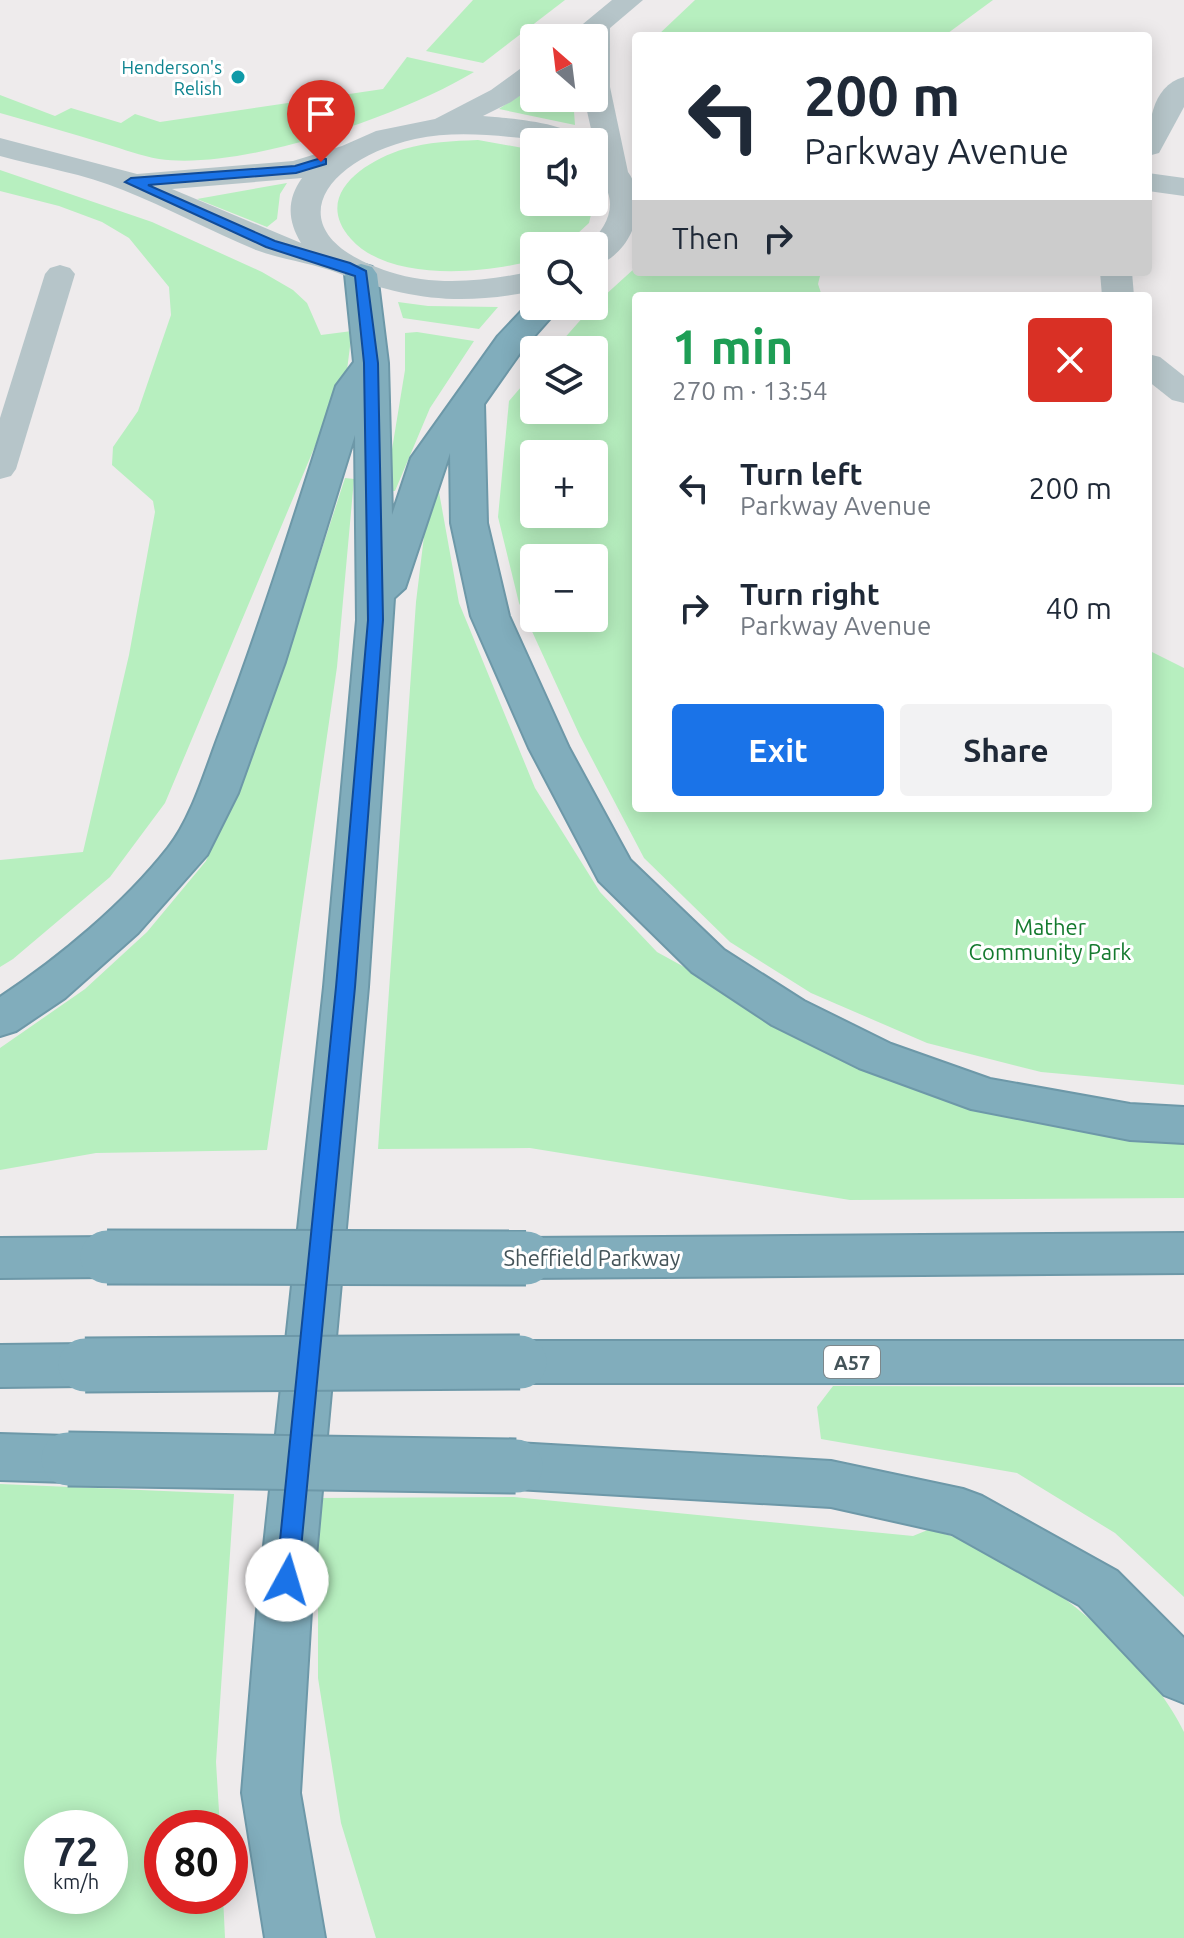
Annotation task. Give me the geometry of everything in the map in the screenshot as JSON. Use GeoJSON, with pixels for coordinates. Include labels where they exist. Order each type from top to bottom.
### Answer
{"type":"FeatureCollection","features":[{"type":"Feature","properties":{"kind":"highway"},"geometry":{"type":"LineString","coordinates":[[295,1938],[271,1793],[284,1611],[346,987],[376,620],[371,363],[354,270]]}},
{"type":"Feature","properties":{"kind":"highway"},"geometry":{"type":"LineString","coordinates":[[376,620],[429,458],[510,343],[532,320]]}},
{"type":"Feature","properties":{"kind":"highway"},"geometry":{"type":"LineString","coordinates":[[0,1019],[49,986],[123,922],[186,855],[217,793],[266,662],[353,386],[371,363]]}},
{"type":"Feature","properties":{"kind":"highway"},"geometry":{"type":"LineString","coordinates":[[467,402],[469,523],[490,616],[549,748],[614,870],[708,961],[788,1013],[875,1056],[987,1096],[1130,1122],[1184,1125]]}},
{"type":"Feature","properties":{"kind":"highway","name":"Sheffield Parkway"},"geometry":{"type":"LineString","coordinates":[[0,1258],[1184,1253]]}},
{"type":"Feature","properties":{"kind":"highway","name":"A57"},"geometry":{"type":"LineString","coordinates":[[0,1366],[1184,1362]]}},
{"type":"Feature","properties":{"kind":"highway"},"geometry":{"type":"LineString","coordinates":[[0,1457],[516,1466],[831,1484],[963,1513],[1098,1588],[1184,1677]]}},
{"type":"Feature","properties":{"kind":"street"},"geometry":{"type":"LineString","coordinates":[[598,24],[629,0]]}},
{"type":"Feature","properties":{"kind":"street"},"geometry":{"type":"LineString","coordinates":[[438,127],[501,96],[520,82]]}},
{"type":"Feature","properties":{"kind":"street"},"geometry":{"type":"LineString","coordinates":[[1152,140],[1177,93],[1184,86]]}},
{"type":"Feature","properties":{"kind":"street"},"geometry":{"type":"LineString","coordinates":[[131,182],[296,170],[392,136],[438,127],[497,125],[520,129]]}},
{"type":"Feature","properties":{"kind":"street"},"geometry":{"type":"LineString","coordinates":[[0,147],[131,182],[270,244],[406,287],[449,291],[492,290],[520,284]]}},
{"type":"Feature","properties":{"kind":"street"},"geometry":{"type":"LineString","coordinates":[[347,154],[321,174],[307,195],[307,227],[321,248],[354,270]]}},
{"type":"Feature","properties":{"kind":"street"},"geometry":{"type":"LineString","coordinates":[[608,169],[628,199],[624,224],[608,244]]}},
{"type":"Feature","properties":{"kind":"street"},"geometry":{"type":"LineString","coordinates":[[1152,183],[1184,187]]}},
{"type":"Feature","properties":{"kind":"street"},"geometry":{"type":"LineString","coordinates":[[1152,367],[1184,393]]}},
{"type":"Feature","properties":{"kind":"lane"},"geometry":{"type":"LineString","coordinates":[[0,469],[60,274]]}},
{"type":"Feature","properties":{"kind":"green space"},"geometry":{"type":"Polygon","coordinates":[[[473,0],[565,0],[534,24],[520,24],[520,35],[483,63],[426,51],[473,0]]]}},
{"type":"Feature","properties":{"kind":"green space"},"geometry":{"type":"Polygon","coordinates":[[[695,0],[993,0],[949,32],[661,32],[695,0]]]}},
{"type":"Feature","properties":{"kind":"green space"},"geometry":{"type":"Polygon","coordinates":[[[407,57],[474,72],[443,89],[365,122],[233,157],[159,159],[0,113],[0,95],[55,116],[71,108],[121,123],[135,114],[160,122],[383,89],[407,57]]]}},
{"type":"Feature","properties":{"kind":"green space"},"geometry":{"type":"Polygon","coordinates":[[[520,94],[520,112],[574,112],[575,125],[499,109],[520,94]]]}},
{"type":"Feature","properties":{"kind":"green space"},"geometry":{"type":"Polygon","coordinates":[[[478,140],[520,148],[520,216],[591,216],[589,223],[579,232],[520,232],[520,264],[490,269],[438,271],[413,268],[368,253],[351,239],[340,223],[337,208],[340,194],[348,182],[374,162],[404,149],[431,143],[478,140]]]}},
{"type":"Feature","properties":{"kind":"green space"},"geometry":{"type":"Polygon","coordinates":[[[0,170],[152,222],[262,272],[293,290],[307,303],[321,335],[352,331],[347,370],[165,803],[110,877],[0,967],[0,860],[83,852],[129,655],[155,512],[153,501],[112,465],[113,447],[138,411],[171,315],[169,287],[129,238],[102,222],[59,206],[0,191],[0,170]]]}},
{"type":"Feature","properties":{"kind":"green space"},"geometry":{"type":"Polygon","coordinates":[[[287,183],[280,194],[277,219],[267,227],[197,199],[287,183]]]}},
{"type":"Feature","properties":{"kind":"green space","name":"Mather Community Park"},"geometry":{"type":"Polygon","coordinates":[[[632,271],[632,276],[820,276],[821,292],[632,292],[632,812],[1152,812],[1152,652],[1184,668],[1184,1085],[1041,1072],[927,1043],[811,993],[730,942],[644,858],[580,736],[532,632],[608,632],[608,544],[520,544],[520,605],[498,517],[509,401],[520,388],[520,424],[608,424],[608,336],[566,336],[581,320],[608,320],[608,292],[632,271]]]}},
{"type":"Feature","properties":{"kind":"green space"},"geometry":{"type":"Polygon","coordinates":[[[398,302],[428,306],[498,307],[479,329],[403,318],[398,302]]]}},
{"type":"Feature","properties":{"kind":"green space"},"geometry":{"type":"Polygon","coordinates":[[[405,333],[474,341],[430,408],[395,491],[389,491],[386,486],[405,370],[405,333]]]}},
{"type":"Feature","properties":{"kind":"green space"},"geometry":{"type":"Polygon","coordinates":[[[345,478],[354,479],[337,667],[267,1150],[96,1153],[0,1170],[0,1048],[85,989],[147,932],[206,861],[282,672],[345,478]]]}},
{"type":"Feature","properties":{"kind":"green space"},"geometry":{"type":"Polygon","coordinates":[[[439,492],[459,603],[535,788],[600,892],[657,952],[831,1048],[1184,1133],[1184,1198],[850,1200],[530,1148],[378,1149],[416,602],[429,495],[439,492]]]}},
{"type":"Feature","properties":{"kind":"green space"},"geometry":{"type":"Polygon","coordinates":[[[833,1386],[1184,1387],[1184,1597],[1115,1533],[1017,1473],[821,1439],[817,1407],[833,1386]]]}},
{"type":"Feature","properties":{"kind":"green space"},"geometry":{"type":"Polygon","coordinates":[[[0,1484],[234,1494],[216,1762],[219,1810],[144,1810],[144,1914],[224,1914],[225,1938],[0,1938],[0,1484]]]}},
{"type":"Feature","properties":{"kind":"green space"},"geometry":{"type":"Polygon","coordinates":[[[514,1497],[913,1536],[930,1529],[982,1548],[1039,1581],[1097,1625],[1124,1651],[1169,1705],[1184,1732],[1184,1938],[376,1938],[341,1823],[318,1678],[318,1498],[514,1497]]]}},
{"type":"Feature","properties":{"kind":"place","name":"Henderson's Relish"},"geometry":{"type":"Point","coordinates":[238,77]}},
{"type":"Feature","properties":{"kind":"route"},"geometry":{"type":"LineString","coordinates":[[287,1580],[346,987],[376,620],[371,363],[365,303],[361,274],[346,266],[270,244],[131,182],[296,170],[321,162]]}}]}
